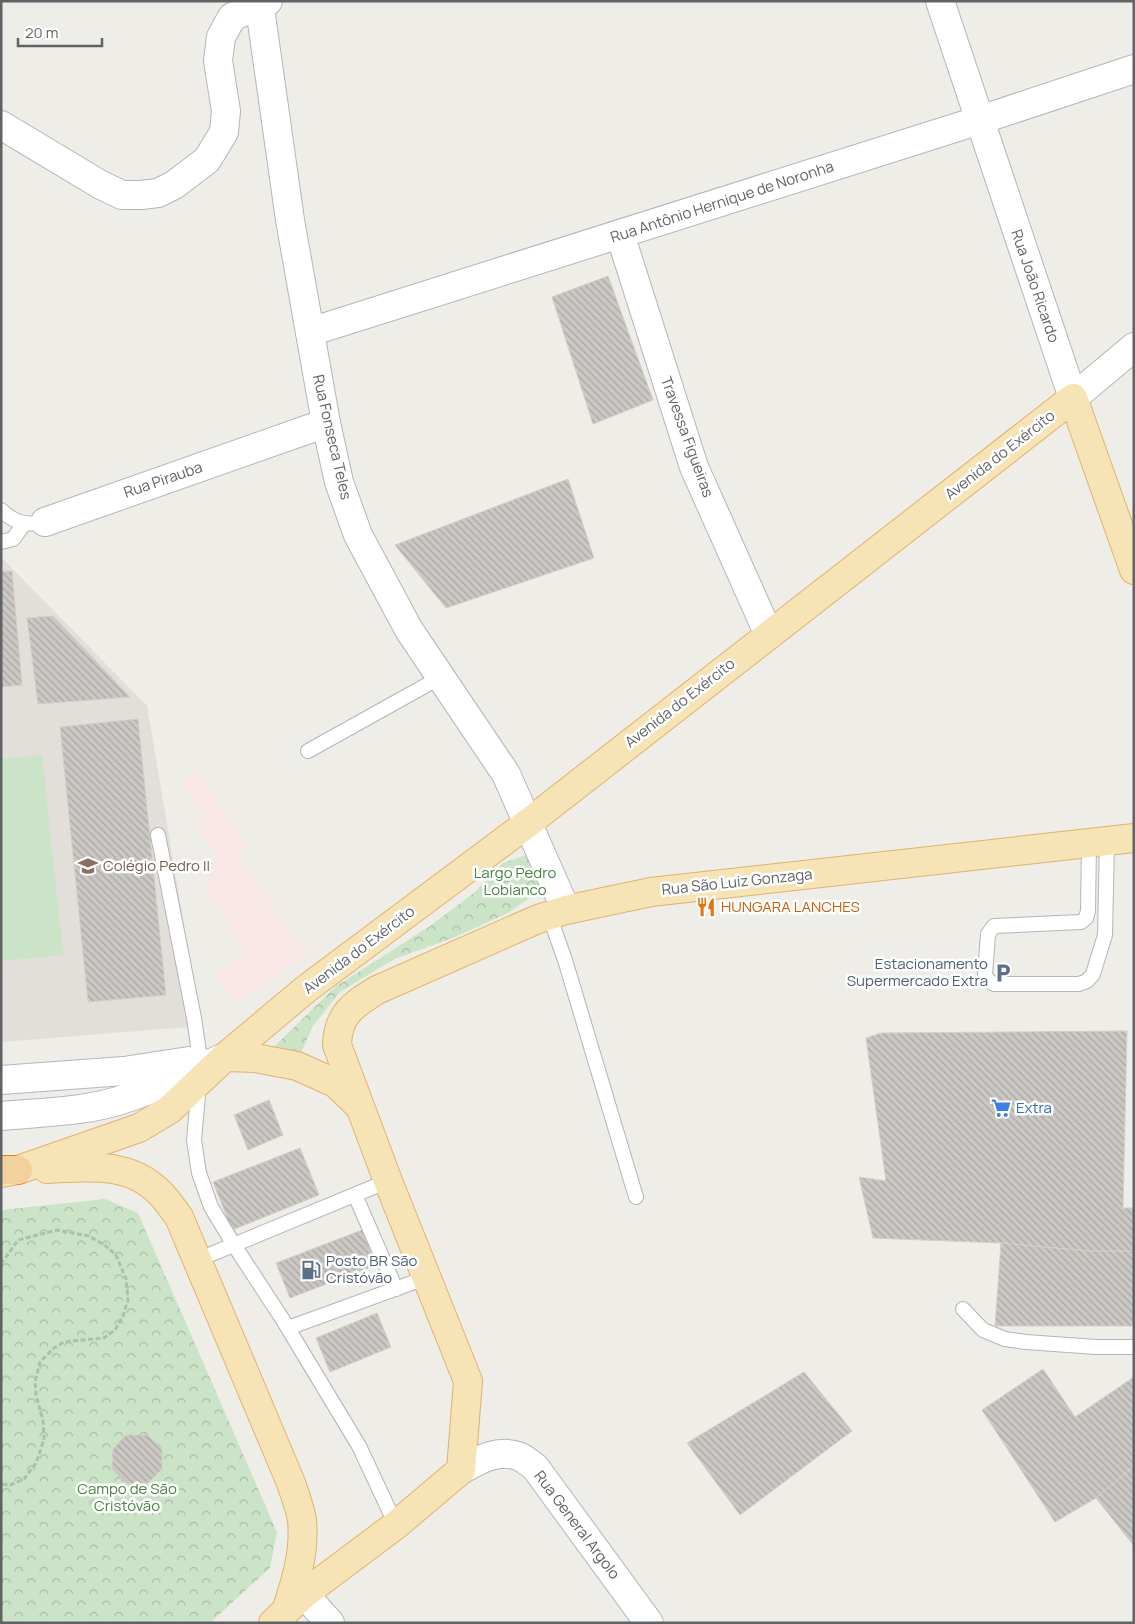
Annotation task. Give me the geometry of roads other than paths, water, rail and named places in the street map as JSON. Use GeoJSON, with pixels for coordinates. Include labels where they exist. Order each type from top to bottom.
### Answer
{"type":"FeatureCollection","features":[{"type":"Feature","properties":{"kind":"main road","name":"Rua João Ricardo"},"geometry":{"type":"LineString","coordinates":[[1073,398],[1134,570]]}},
{"type":"Feature","properties":{"kind":"main road","name":"Avenida do Exército"},"geometry":{"type":"LineString","coordinates":[[208,1066],[306,989],[528,823],[1073,398]]}},
{"type":"Feature","properties":{"kind":"main road","name":"Rua São Luiz Gonzaga"},"geometry":{"type":"LineString","coordinates":[[361,1108],[337,1045],[340,1026],[345,1015],[354,1005],[377,990],[538,919],[652,892],[1117,838]]}},
{"type":"Feature","properties":{"kind":"main road"},"geometry":{"type":"LineString","coordinates":[[7,1171],[140,1128],[169,1110],[208,1066],[269,1060],[297,1066],[335,1083],[361,1108],[388,1181],[468,1381],[461,1470],[396,1525],[287,1609]]}},
{"type":"Feature","properties":{"kind":"main road"},"geometry":{"type":"LineString","coordinates":[[7,1171],[102,1167],[133,1173],[159,1192],[179,1217],[291,1483],[302,1519],[302,1547],[287,1609]]}},
{"type":"Feature","properties":{"kind":"street","name":"Rua João Ricardo"},"geometry":{"type":"LineString","coordinates":[[940,1],[1073,398]]}},
{"type":"Feature","properties":{"kind":"street"},"geometry":{"type":"LineString","coordinates":[[1,125],[122,195],[158,193],[174,185],[206,160],[224,132],[226,111],[218,61],[221,37],[232,17],[262,2]]}},
{"type":"Feature","properties":{"kind":"street","name":"Rua Fonseca Teles"},"geometry":{"type":"LineString","coordinates":[[262,2],[290,220],[326,423],[339,482],[358,535],[409,630],[506,774],[528,823],[558,913]]}},
{"type":"Feature","properties":{"kind":"street","name":"Rua Antônio Hernique de Noronha"},"geometry":{"type":"LineString","coordinates":[[310,332],[980,120],[1134,69]]}},
{"type":"Feature","properties":{"kind":"street","name":"Travessa Figueiras"},"geometry":{"type":"LineString","coordinates":[[620,234],[694,467],[769,635]]}},
{"type":"Feature","properties":{"kind":"street","name":"Avenida do Exército"},"geometry":{"type":"LineString","coordinates":[[1073,398],[1134,347]]}},
{"type":"Feature","properties":{"kind":"street","name":"Rua Pirauba"},"geometry":{"type":"LineString","coordinates":[[34,523],[326,423]]}},
{"type":"Feature","properties":{"kind":"street"},"geometry":{"type":"LineString","coordinates":[[1,1080],[208,1066]]}},
{"type":"Feature","properties":{"kind":"street"},"geometry":{"type":"LineString","coordinates":[[1,1116],[94,1106],[126,1098],[208,1066]]}},
{"type":"Feature","properties":{"kind":"street","name":"Rua General Argolo"},"geometry":{"type":"LineString","coordinates":[[461,1470],[484,1457],[501,1453],[519,1456],[535,1467],[649,1623]]}},
{"type":"Feature","properties":{"kind":"street"},"geometry":{"type":"LineString","coordinates":[[287,1609],[330,1623]]}},
{"type":"Feature","properties":{"kind":"lane"},"geometry":{"type":"LineString","coordinates":[[1,510],[14,521],[34,523]]}},
{"type":"Feature","properties":{"kind":"lane"},"geometry":{"type":"LineString","coordinates":[[1,542],[12,539],[34,523]]}},
{"type":"Feature","properties":{"kind":"lane"},"geometry":{"type":"LineString","coordinates":[[308,751],[441,677]]}},
{"type":"Feature","properties":{"kind":"lane"},"geometry":{"type":"LineString","coordinates":[[158,835],[194,1018],[208,1066],[194,1140],[198,1174],[211,1207],[288,1328],[359,1446],[396,1525]]}},
{"type":"Feature","properties":{"kind":"lane"},"geometry":{"type":"LineString","coordinates":[[1117,838],[1106,935],[1093,974],[1087,981],[1080,984],[994,984],[988,980],[985,975],[988,934],[994,926],[1082,922],[1086,918],[1117,838]]}},
{"type":"Feature","properties":{"kind":"lane"},"geometry":{"type":"LineString","coordinates":[[558,913],[565,960],[636,1198]]}},
{"type":"Feature","properties":{"kind":"lane"},"geometry":{"type":"LineString","coordinates":[[198,1260],[388,1181]]}},
{"type":"Feature","properties":{"kind":"lane"},"geometry":{"type":"LineString","coordinates":[[355,1194],[396,1289]]}},
{"type":"Feature","properties":{"kind":"lane"},"geometry":{"type":"LineString","coordinates":[[288,1328],[428,1277]]}},
{"type":"Feature","properties":{"kind":"lane"},"geometry":{"type":"LineString","coordinates":[[963,1308],[983,1330],[1005,1339],[1096,1347],[1134,1347]]}},
{"type":"Feature","properties":{"kind":"place","name":"Colégio Pedro II"},"geometry":{"type":"Point","coordinates":[88,866]}},
{"type":"Feature","properties":{"kind":"place","name":"HUNGARA LANCHES"},"geometry":{"type":"Point","coordinates":[706,907]}},
{"type":"Feature","properties":{"kind":"place","name":"Estacionamento Supermercado Extra"},"geometry":{"type":"Point","coordinates":[1003,973]}},
{"type":"Feature","properties":{"kind":"place","name":"Extra"},"geometry":{"type":"Point","coordinates":[1001,1108]}},
{"type":"Feature","properties":{"kind":"place","name":"Posto BR São Cristóvão"},"geometry":{"type":"Point","coordinates":[311,1270]}},
{"type":"Feature","properties":{"kind":"park label","name":"Largo Pedro Lobianco"},"geometry":{"type":"Point","coordinates":[515,882]}},
{"type":"Feature","properties":{"kind":"park label","name":"Campo de São Cristóvão"},"geometry":{"type":"Point","coordinates":[127,1498]}}]}
